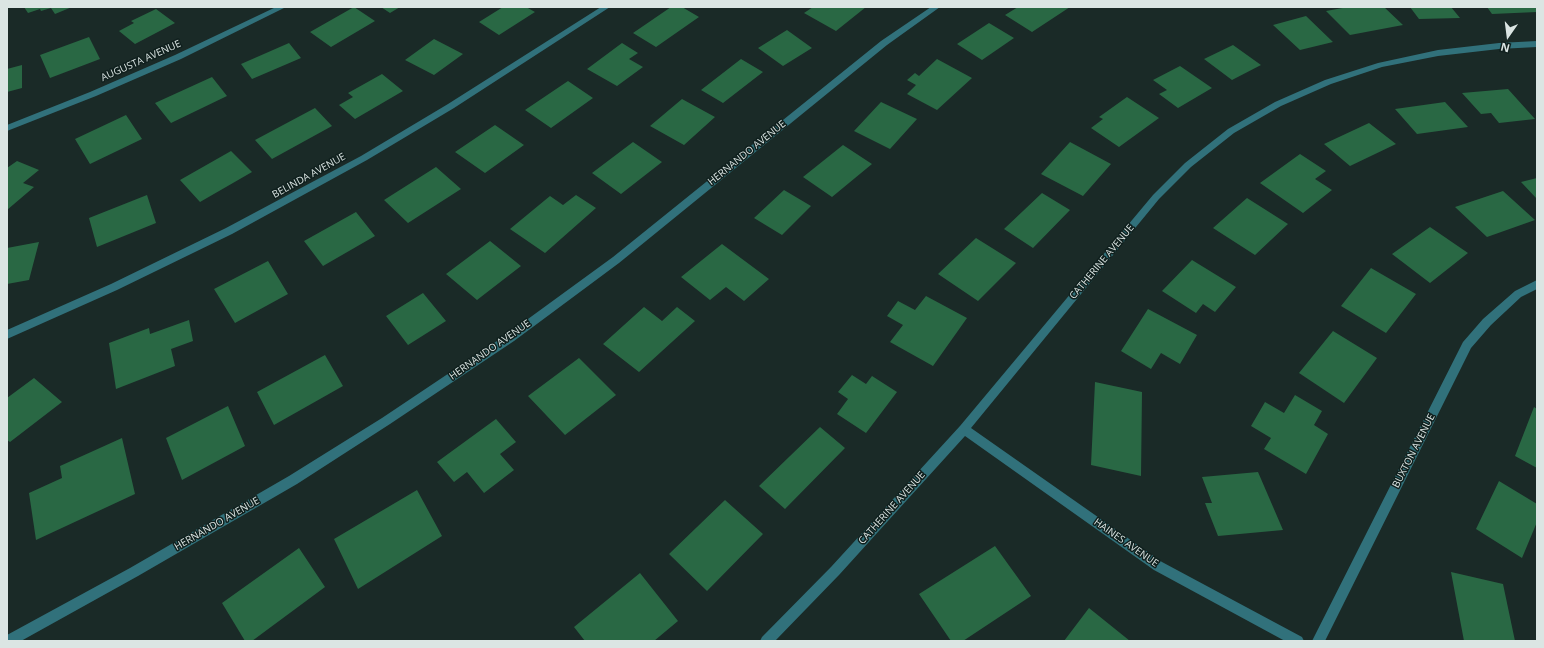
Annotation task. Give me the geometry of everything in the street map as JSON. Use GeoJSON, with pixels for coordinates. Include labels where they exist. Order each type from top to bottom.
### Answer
{"type":"FeatureCollection","features":[{"type":"Feature","properties":{"kind":"street","name":"AUGUSTA AVENUE"},"geometry":{"type":"LineString","coordinates":[[7,128],[93,94],[178,57],[282,7]]}},
{"type":"Feature","properties":{"kind":"street","name":"BELINDA AVENUE"},"geometry":{"type":"LineString","coordinates":[[7,335],[114,287],[229,231],[299,194],[364,158],[451,106],[606,7]]}},
{"type":"Feature","properties":{"kind":"street","name":"HERNANDO AVENUE"},"geometry":{"type":"LineString","coordinates":[[9,641],[134,572],[293,480],[386,421],[510,338],[616,260],[884,43],[936,7]]}},
{"type":"Feature","properties":{"kind":"street","name":"CATHERINE AVENUE"},"geometry":{"type":"LineString","coordinates":[[766,641],[835,571],[964,429],[1156,197],[1188,165],[1231,131],[1278,104],[1328,82],[1381,65],[1438,53],[1498,46],[1537,44]]}},
{"type":"Feature","properties":{"kind":"street","name":"BUXTON AVENUE"},"geometry":{"type":"LineString","coordinates":[[1318,641],[1468,345],[1487,322],[1518,294],[1537,284]]}},
{"type":"Feature","properties":{"kind":"street","name":"HAINES AVENUE"},"geometry":{"type":"LineString","coordinates":[[964,429],[1158,566],[1298,641]]}},
{"type":"Feature","properties":{"kind":"building"},"geometry":{"type":"Polygon","coordinates":[[[24,7],[72,7],[55,14],[51,8],[41,11],[40,9],[28,13],[24,7]]]}},
{"type":"Feature","properties":{"kind":"building"},"geometry":{"type":"Polygon","coordinates":[[[354,7],[375,21],[331,47],[310,32],[354,7]]]}},
{"type":"Feature","properties":{"kind":"building"},"geometry":{"type":"Polygon","coordinates":[[[381,7],[400,7],[390,13],[381,7]]]}},
{"type":"Feature","properties":{"kind":"building"},"geometry":{"type":"Polygon","coordinates":[[[503,7],[526,7],[535,12],[499,35],[479,22],[503,7]]]}},
{"type":"Feature","properties":{"kind":"building"},"geometry":{"type":"Polygon","coordinates":[[[671,7],[682,7],[699,17],[656,47],[633,33],[671,7]]]}},
{"type":"Feature","properties":{"kind":"building"},"geometry":{"type":"Polygon","coordinates":[[[813,7],[866,7],[836,31],[804,13],[813,7]]]}},
{"type":"Feature","properties":{"kind":"building"},"geometry":{"type":"Polygon","coordinates":[[[1018,7],[1070,7],[1032,32],[1005,15],[1018,7]]]}},
{"type":"Feature","properties":{"kind":"building"},"geometry":{"type":"Polygon","coordinates":[[[1348,7],[1384,7],[1403,25],[1350,35],[1326,11],[1348,7]]]}},
{"type":"Feature","properties":{"kind":"building"},"geometry":{"type":"Polygon","coordinates":[[[1410,7],[1451,7],[1460,18],[1419,19],[1410,7]]]}},
{"type":"Feature","properties":{"kind":"building"},"geometry":{"type":"Polygon","coordinates":[[[1487,7],[1536,7],[1537,12],[1492,14],[1487,7]]]}},
{"type":"Feature","properties":{"kind":"building"},"geometry":{"type":"Polygon","coordinates":[[[156,9],[175,23],[135,44],[119,31],[134,23],[131,21],[156,9]]]}},
{"type":"Feature","properties":{"kind":"building"},"geometry":{"type":"Polygon","coordinates":[[[1306,16],[1333,42],[1300,50],[1273,25],[1306,16]]]}},
{"type":"Feature","properties":{"kind":"building"},"geometry":{"type":"Polygon","coordinates":[[[989,23],[1014,38],[982,60],[957,44],[989,23]]]}},
{"type":"Feature","properties":{"kind":"building"},"geometry":{"type":"Polygon","coordinates":[[[787,30],[812,48],[783,66],[758,48],[787,30]]]}},
{"type":"Feature","properties":{"kind":"building"},"geometry":{"type":"Polygon","coordinates":[[[89,37],[100,59],[50,78],[40,55],[89,37]]]}},
{"type":"Feature","properties":{"kind":"building"},"geometry":{"type":"Polygon","coordinates":[[[434,39],[463,54],[434,75],[405,60],[434,39]]]}},
{"type":"Feature","properties":{"kind":"building"},"geometry":{"type":"Polygon","coordinates":[[[289,43],[301,58],[252,79],[241,64],[289,43]]]}},
{"type":"Feature","properties":{"kind":"building"},"geometry":{"type":"Polygon","coordinates":[[[622,43],[638,53],[629,59],[643,67],[617,86],[587,69],[622,43]]]}},
{"type":"Feature","properties":{"kind":"building"},"geometry":{"type":"Polygon","coordinates":[[[1233,45],[1261,65],[1232,80],[1204,59],[1233,45]]]}},
{"type":"Feature","properties":{"kind":"building"},"geometry":{"type":"Polygon","coordinates":[[[741,59],[763,72],[723,103],[701,90],[741,59]]]}},
{"type":"Feature","properties":{"kind":"building"},"geometry":{"type":"Polygon","coordinates":[[[937,59],[972,78],[937,110],[907,94],[916,85],[907,80],[915,73],[919,76],[937,59]]]}},
{"type":"Feature","properties":{"kind":"building"},"geometry":{"type":"Polygon","coordinates":[[[22,65],[22,88],[7,92],[7,69],[22,65]]]}},
{"type":"Feature","properties":{"kind":"building"},"geometry":{"type":"Polygon","coordinates":[[[1180,66],[1212,88],[1178,108],[1159,94],[1167,90],[1153,80],[1180,66]]]}},
{"type":"Feature","properties":{"kind":"building"},"geometry":{"type":"Polygon","coordinates":[[[382,74],[403,91],[355,119],[339,105],[353,97],[348,93],[382,74]]]}},
{"type":"Feature","properties":{"kind":"building"},"geometry":{"type":"Polygon","coordinates":[[[212,77],[227,96],[171,123],[155,103],[212,77]]]}},
{"type":"Feature","properties":{"kind":"building"},"geometry":{"type":"Polygon","coordinates":[[[568,81],[593,98],[551,128],[525,110],[568,81]]]}},
{"type":"Feature","properties":{"kind":"building"},"geometry":{"type":"Polygon","coordinates":[[[1508,89],[1535,119],[1499,123],[1491,113],[1481,114],[1462,93],[1508,89]]]}},
{"type":"Feature","properties":{"kind":"building"},"geometry":{"type":"Polygon","coordinates":[[[1127,97],[1159,118],[1119,147],[1091,128],[1103,119],[1099,117],[1127,97]]]}},
{"type":"Feature","properties":{"kind":"building"},"geometry":{"type":"Polygon","coordinates":[[[682,99],[715,117],[684,145],[650,126],[682,99]]]}},
{"type":"Feature","properties":{"kind":"building"},"geometry":{"type":"Polygon","coordinates":[[[881,102],[917,119],[890,149],[854,131],[881,102]]]}},
{"type":"Feature","properties":{"kind":"building"},"geometry":{"type":"Polygon","coordinates":[[[1445,102],[1468,127],[1417,134],[1395,109],[1445,102]]]}},
{"type":"Feature","properties":{"kind":"building"},"geometry":{"type":"Polygon","coordinates":[[[315,108],[332,126],[272,159],[255,140],[315,108]]]}},
{"type":"Feature","properties":{"kind":"building"},"geometry":{"type":"Polygon","coordinates":[[[126,115],[142,139],[90,164],[75,139],[126,115]]]}},
{"type":"Feature","properties":{"kind":"building"},"geometry":{"type":"Polygon","coordinates":[[[1369,123],[1396,144],[1350,166],[1324,144],[1369,123]]]}},
{"type":"Feature","properties":{"kind":"building"},"geometry":{"type":"Polygon","coordinates":[[[495,125],[524,145],[485,173],[455,152],[495,125]]]}},
{"type":"Feature","properties":{"kind":"building"},"geometry":{"type":"Polygon","coordinates":[[[633,142],[662,162],[621,194],[592,173],[633,142]]]}},
{"type":"Feature","properties":{"kind":"building"},"geometry":{"type":"Polygon","coordinates":[[[1070,142],[1111,164],[1083,196],[1041,174],[1070,142]]]}},
{"type":"Feature","properties":{"kind":"building"},"geometry":{"type":"Polygon","coordinates":[[[843,145],[872,164],[832,197],[803,177],[843,145]]]}},
{"type":"Feature","properties":{"kind":"building"},"geometry":{"type":"Polygon","coordinates":[[[231,151],[252,172],[200,202],[180,180],[231,151]]]}},
{"type":"Feature","properties":{"kind":"building"},"geometry":{"type":"Polygon","coordinates":[[[1300,154],[1326,171],[1315,179],[1332,190],[1303,213],[1260,183],[1300,154]]]}},
{"type":"Feature","properties":{"kind":"building"},"geometry":{"type":"Polygon","coordinates":[[[17,161],[39,170],[23,183],[34,187],[7,210],[7,168],[17,161]]]}},
{"type":"Feature","properties":{"kind":"building"},"geometry":{"type":"Polygon","coordinates":[[[436,167],[461,189],[408,223],[384,200],[436,167]]]}},
{"type":"Feature","properties":{"kind":"building"},"geometry":{"type":"Polygon","coordinates":[[[1537,178],[1537,199],[1521,182],[1537,178]]]}},
{"type":"Feature","properties":{"kind":"building"},"geometry":{"type":"Polygon","coordinates":[[[784,190],[811,206],[782,235],[754,218],[784,190]]]}},
{"type":"Feature","properties":{"kind":"building"},"geometry":{"type":"Polygon","coordinates":[[[1503,191],[1535,220],[1487,237],[1455,207],[1503,191]]]}},
{"type":"Feature","properties":{"kind":"building"},"geometry":{"type":"Polygon","coordinates":[[[1042,193],[1070,210],[1033,248],[1004,229],[1042,193]]]}},
{"type":"Feature","properties":{"kind":"building"},"geometry":{"type":"Polygon","coordinates":[[[147,195],[156,223],[97,247],[89,218],[147,195]]]}},
{"type":"Feature","properties":{"kind":"building"},"geometry":{"type":"Polygon","coordinates":[[[576,195],[596,208],[545,253],[510,229],[550,196],[563,205],[576,195]]]}},
{"type":"Feature","properties":{"kind":"building"},"geometry":{"type":"Polygon","coordinates":[[[1247,198],[1288,224],[1255,255],[1213,228],[1247,198]]]}},
{"type":"Feature","properties":{"kind":"building"},"geometry":{"type":"Polygon","coordinates":[[[356,212],[375,236],[323,266],[304,241],[356,212]]]}},
{"type":"Feature","properties":{"kind":"building"},"geometry":{"type":"Polygon","coordinates":[[[1430,227],[1468,253],[1430,283],[1392,254],[1430,227]]]}},
{"type":"Feature","properties":{"kind":"building"},"geometry":{"type":"Polygon","coordinates":[[[976,238],[1016,263],[978,301],[938,274],[976,238]]]}},
{"type":"Feature","properties":{"kind":"building"},"geometry":{"type":"Polygon","coordinates":[[[490,241],[521,266],[477,300],[446,274],[490,241]]]}},
{"type":"Feature","properties":{"kind":"building"},"geometry":{"type":"Polygon","coordinates":[[[39,242],[29,280],[7,284],[7,248],[39,242]]]}},
{"type":"Feature","properties":{"kind":"building"},"geometry":{"type":"Polygon","coordinates":[[[722,244],[769,279],[744,301],[726,287],[710,300],[681,277],[722,244]]]}},
{"type":"Feature","properties":{"kind":"building"},"geometry":{"type":"Polygon","coordinates":[[[1192,260],[1236,287],[1215,312],[1203,304],[1196,313],[1162,291],[1192,260]]]}},
{"type":"Feature","properties":{"kind":"building"},"geometry":{"type":"Polygon","coordinates":[[[268,261],[288,294],[235,323],[214,289],[268,261]]]}},
{"type":"Feature","properties":{"kind":"building"},"geometry":{"type":"Polygon","coordinates":[[[1371,268],[1416,294],[1386,333],[1341,306],[1371,268]]]}},
{"type":"Feature","properties":{"kind":"building"},"geometry":{"type":"Polygon","coordinates":[[[423,293],[446,321],[408,345],[386,316],[423,293]]]}},
{"type":"Feature","properties":{"kind":"building"},"geometry":{"type":"Polygon","coordinates":[[[926,296],[967,318],[933,366],[890,342],[903,325],[887,316],[898,301],[915,310],[926,296]]]}},
{"type":"Feature","properties":{"kind":"building"},"geometry":{"type":"Polygon","coordinates":[[[644,307],[662,321],[677,307],[695,321],[639,372],[603,344],[644,307]]]}},
{"type":"Feature","properties":{"kind":"building"},"geometry":{"type":"Polygon","coordinates":[[[1148,309],[1197,335],[1180,364],[1161,353],[1151,369],[1121,351],[1148,309]]]}},
{"type":"Feature","properties":{"kind":"building"},"geometry":{"type":"Polygon","coordinates":[[[189,320],[193,341],[171,349],[175,366],[116,389],[109,343],[149,328],[150,334],[189,320]]]}},
{"type":"Feature","properties":{"kind":"building"},"geometry":{"type":"Polygon","coordinates":[[[1333,331],[1377,358],[1344,403],[1299,373],[1333,331]]]}},
{"type":"Feature","properties":{"kind":"building"},"geometry":{"type":"Polygon","coordinates":[[[325,355],[343,386],[274,425],[257,392],[325,355]]]}},
{"type":"Feature","properties":{"kind":"building"},"geometry":{"type":"Polygon","coordinates":[[[579,358],[616,395],[565,435],[528,396],[579,358]]]}},
{"type":"Feature","properties":{"kind":"building"},"geometry":{"type":"Polygon","coordinates":[[[852,375],[866,384],[872,376],[897,392],[866,433],[837,414],[848,399],[838,392],[852,375]]]}},
{"type":"Feature","properties":{"kind":"building"},"geometry":{"type":"Polygon","coordinates":[[[34,378],[62,402],[10,442],[7,440],[7,398],[34,378]]]}},
{"type":"Feature","properties":{"kind":"building"},"geometry":{"type":"Polygon","coordinates":[[[1095,382],[1142,392],[1141,476],[1091,465],[1095,382]]]}},
{"type":"Feature","properties":{"kind":"building"},"geometry":{"type":"Polygon","coordinates":[[[1295,395],[1322,411],[1314,425],[1328,434],[1306,474],[1264,449],[1271,438],[1251,426],[1265,402],[1284,413],[1295,395]]]}},
{"type":"Feature","properties":{"kind":"building"},"geometry":{"type":"Polygon","coordinates":[[[228,406],[245,446],[182,480],[166,438],[228,406]]]}},
{"type":"Feature","properties":{"kind":"building"},"geometry":{"type":"Polygon","coordinates":[[[1534,407],[1537,409],[1537,468],[1515,456],[1534,407]]]}},
{"type":"Feature","properties":{"kind":"building"},"geometry":{"type":"Polygon","coordinates":[[[496,419],[516,442],[500,454],[514,470],[484,493],[467,472],[454,482],[437,462],[496,419]]]}},
{"type":"Feature","properties":{"kind":"building"},"geometry":{"type":"Polygon","coordinates":[[[820,427],[845,448],[785,509],[759,486],[820,427]]]}},
{"type":"Feature","properties":{"kind":"building"},"geometry":{"type":"Polygon","coordinates":[[[122,438],[135,494],[36,540],[29,493],[62,478],[60,466],[122,438]]]}},
{"type":"Feature","properties":{"kind":"building"},"geometry":{"type":"Polygon","coordinates":[[[1258,472],[1283,530],[1218,536],[1205,503],[1212,503],[1202,477],[1258,472]]]}},
{"type":"Feature","properties":{"kind":"building"},"geometry":{"type":"Polygon","coordinates":[[[1499,481],[1537,504],[1537,522],[1522,558],[1476,529],[1499,481]]]}},
{"type":"Feature","properties":{"kind":"building"},"geometry":{"type":"Polygon","coordinates":[[[417,490],[442,536],[358,589],[334,539],[417,490]]]}},
{"type":"Feature","properties":{"kind":"building"},"geometry":{"type":"Polygon","coordinates":[[[725,500],[763,534],[707,591],[669,554],[725,500]]]}},
{"type":"Feature","properties":{"kind":"building"},"geometry":{"type":"Polygon","coordinates":[[[995,546],[1031,596],[963,641],[951,641],[919,594],[995,546]]]}},
{"type":"Feature","properties":{"kind":"building"},"geometry":{"type":"Polygon","coordinates":[[[299,548],[325,587],[252,641],[245,641],[222,603],[299,548]]]}},
{"type":"Feature","properties":{"kind":"building"},"geometry":{"type":"Polygon","coordinates":[[[1451,572],[1503,584],[1515,641],[1464,641],[1451,572]]]}},
{"type":"Feature","properties":{"kind":"building"},"geometry":{"type":"Polygon","coordinates":[[[640,573],[678,621],[654,641],[585,641],[574,627],[640,573]]]}},
{"type":"Feature","properties":{"kind":"building"},"geometry":{"type":"Polygon","coordinates":[[[1089,608],[1130,641],[1064,641],[1089,608]]]}}]}
